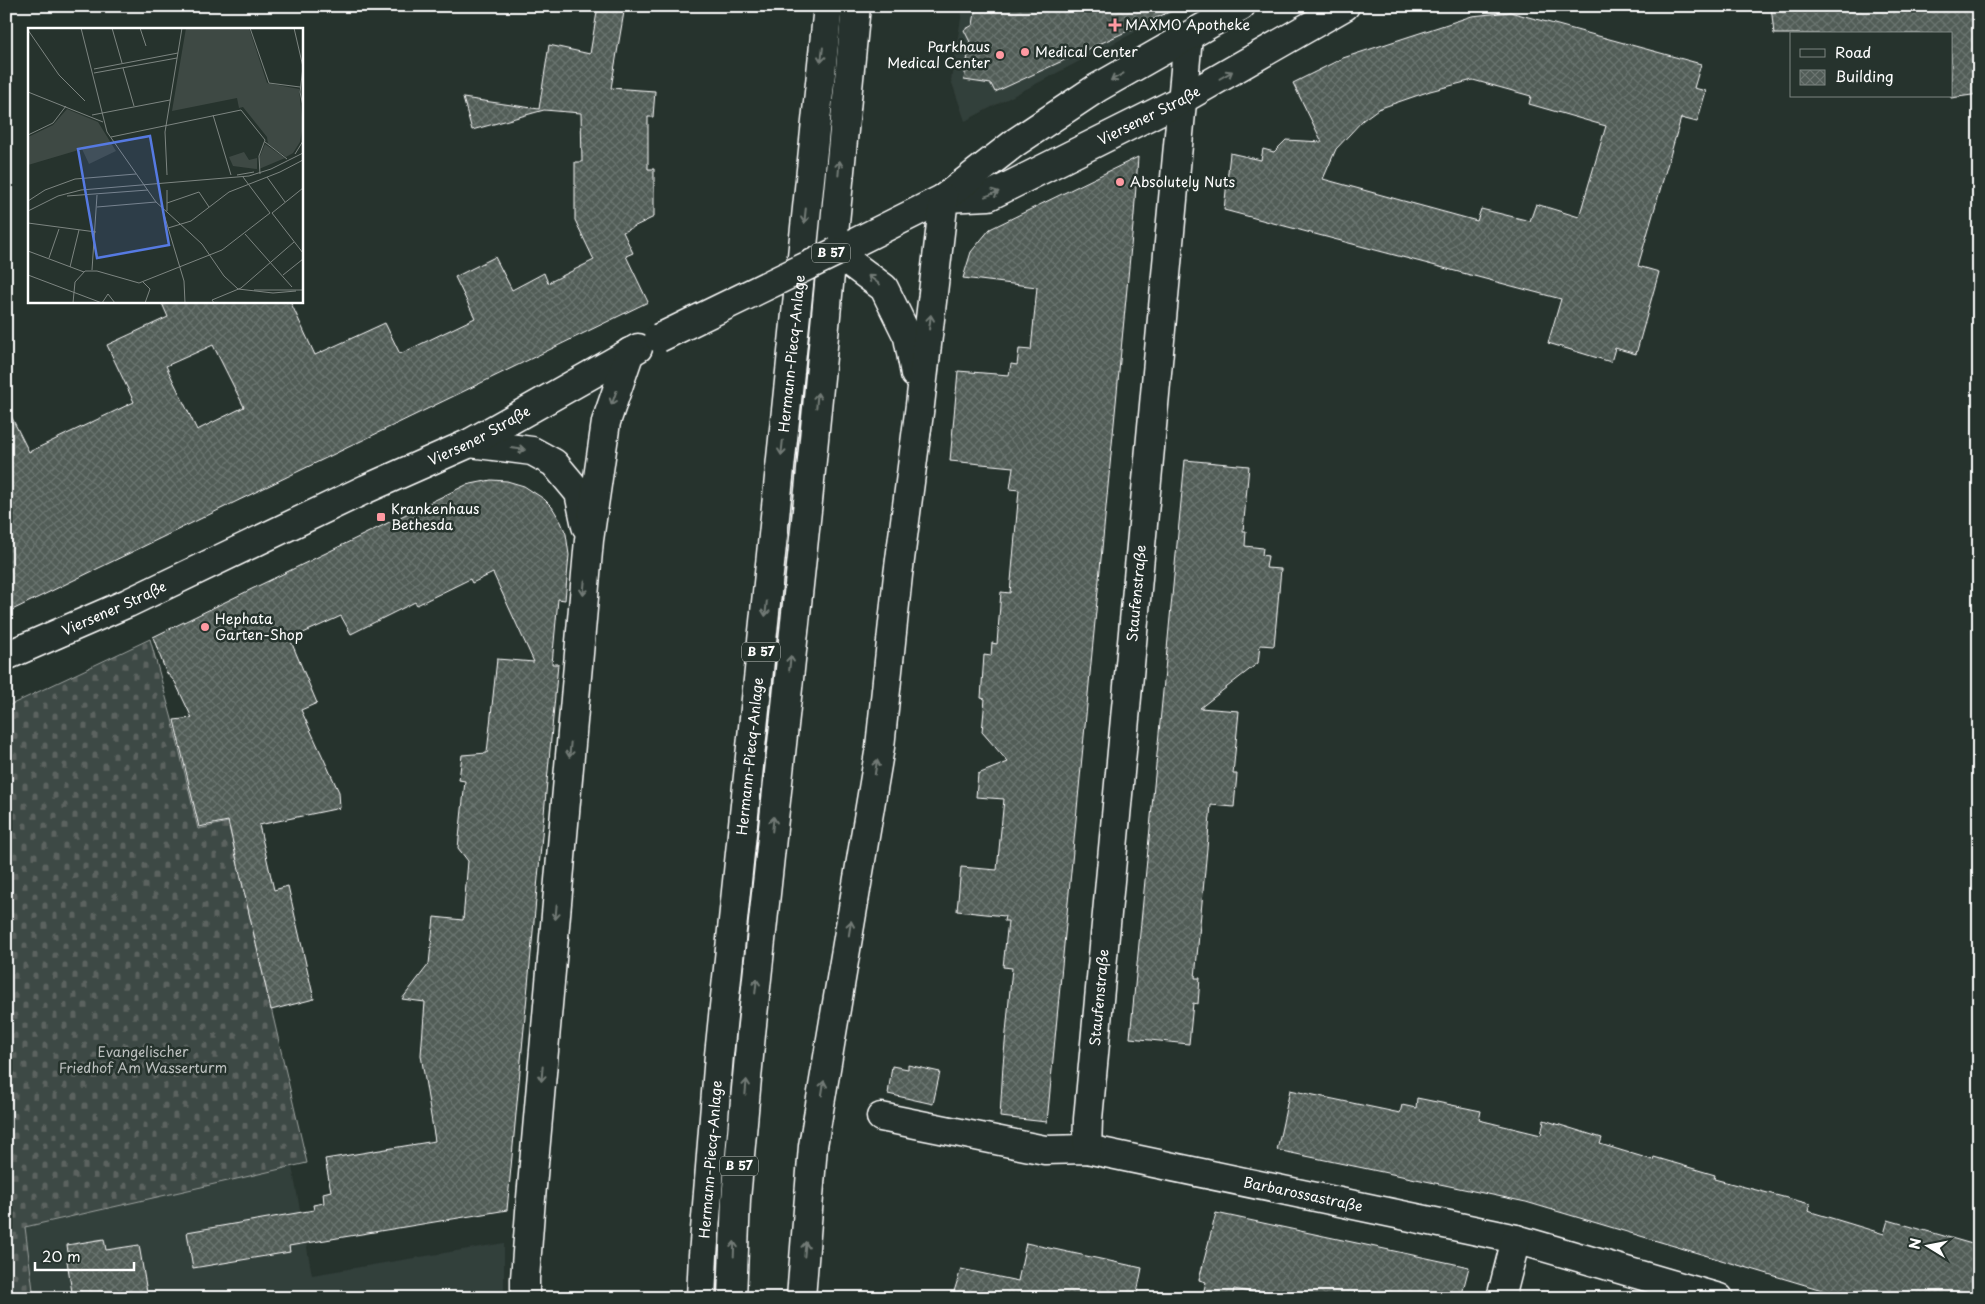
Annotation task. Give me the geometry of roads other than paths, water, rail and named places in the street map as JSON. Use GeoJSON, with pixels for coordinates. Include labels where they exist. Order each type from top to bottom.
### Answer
{"type":"FeatureCollection","features":[{"type":"Feature","properties":{"kind":"main road","name":"Hermann-Piecq-Anlage"},"geometry":{"type":"LineString","coordinates":[[701,1298],[719,1055],[828,6]]}},
{"type":"Feature","properties":{"kind":"main road","name":"Hermann-Piecq-Anlage"},"geometry":{"type":"LineString","coordinates":[[732,1298],[736,1199],[749,1054],[806,511],[856,6]]}},
{"type":"Feature","properties":{"kind":"main road","name":"Viersener Straße"},"geometry":{"type":"LineString","coordinates":[[6,656],[128,603],[366,489],[470,443],[630,352],[944,198],[1016,142],[1097,88],[1242,6]]}},
{"type":"Feature","properties":{"kind":"main road","name":"Viersener Straße"},"geometry":{"type":"LineString","coordinates":[[944,198],[989,196],[1183,99],[1345,6]]}},
{"type":"Feature","properties":{"kind":"main road","name":"Staufenstraße"},"geometry":{"type":"LineString","coordinates":[[1087,1149],[1088,1119],[1188,37]]}},
{"type":"Feature","properties":{"kind":"main road"},"geometry":{"type":"LineString","coordinates":[[801,1298],[813,1146],[880,747],[898,575],[944,198]]}},
{"type":"Feature","properties":{"kind":"main road"},"geometry":{"type":"LineString","coordinates":[[836,252],[884,288],[908,337],[920,405]]}},
{"type":"Feature","properties":{"kind":"main road"},"geometry":{"type":"LineString","coordinates":[[526,1298],[525,1279],[531,1198],[589,540],[606,422],[630,352]]}},
{"type":"Feature","properties":{"kind":"main road"},"geometry":{"type":"LineString","coordinates":[[470,443],[532,451],[554,463],[578,493],[589,540]]}},
{"type":"Feature","properties":{"kind":"main road","name":"Barbarossastraße"},"geometry":{"type":"LineString","coordinates":[[881,1117],[1045,1150],[1087,1149],[1516,1239],[1719,1298]]}},
{"type":"Feature","properties":{"kind":"main road"},"geometry":{"type":"LineString","coordinates":[[1501,1298],[1516,1239]]}},
{"type":"Feature","properties":{"kind":"place","name":"MAXMO Apotheke"},"geometry":{"type":"Point","coordinates":[1115,25]}},
{"type":"Feature","properties":{"kind":"place","name":"Medical Center"},"geometry":{"type":"Point","coordinates":[1025,52]}},
{"type":"Feature","properties":{"kind":"place","name":"Parkhaus Medical Center"},"geometry":{"type":"Point","coordinates":[1000,55]}},
{"type":"Feature","properties":{"kind":"place","name":"Absolutely Nuts"},"geometry":{"type":"Point","coordinates":[1120,182]}},
{"type":"Feature","properties":{"kind":"place","name":"Krankenhaus Bethesda"},"geometry":{"type":"Point","coordinates":[381,517]}},
{"type":"Feature","properties":{"kind":"place","name":"Hephata Garten-Shop"},"geometry":{"type":"Point","coordinates":[205,627]}},
{"type":"Feature","properties":{"kind":"park label","name":"Evangelischer Friedhof Am Wasserturm"},"geometry":{"type":"Point","coordinates":[143,1060]}}]}
